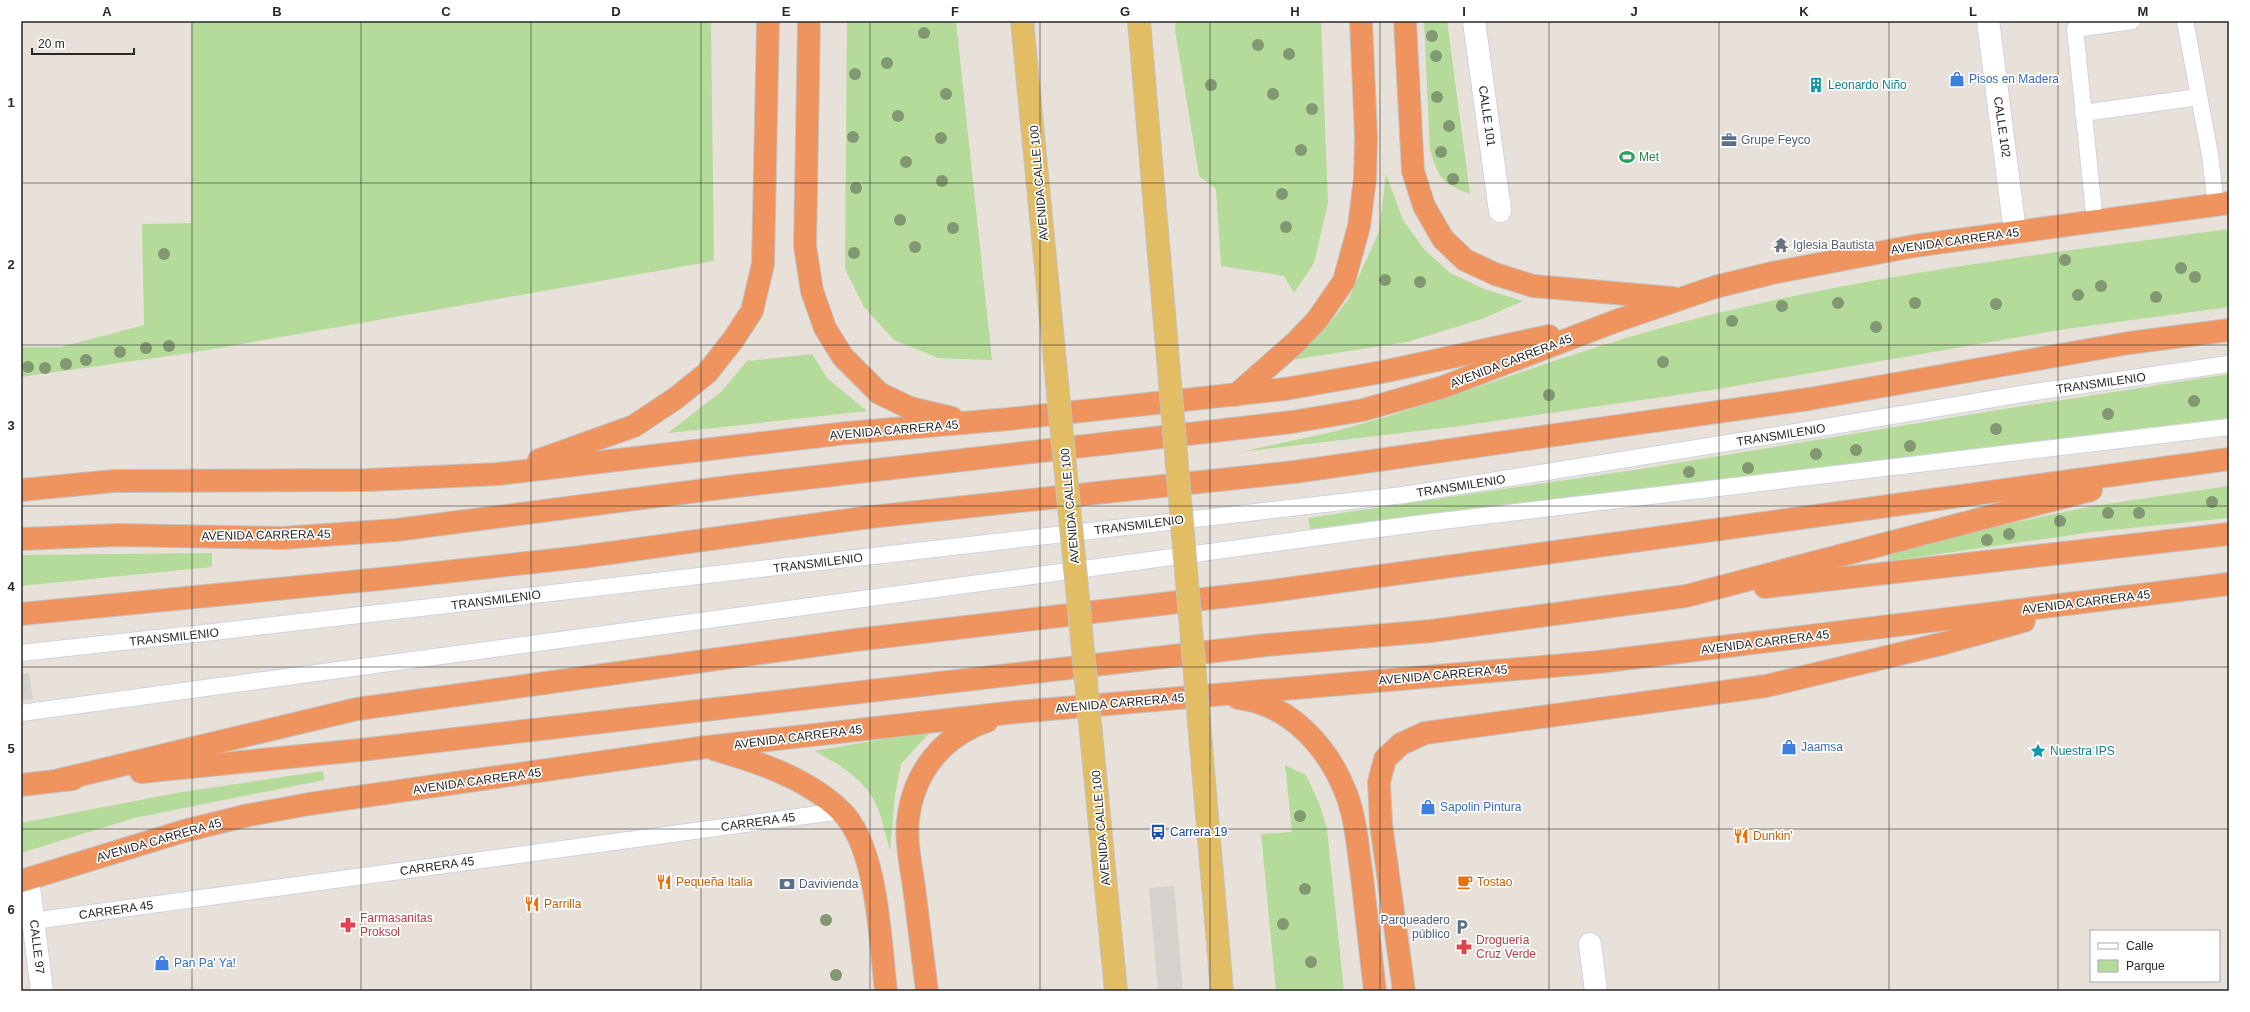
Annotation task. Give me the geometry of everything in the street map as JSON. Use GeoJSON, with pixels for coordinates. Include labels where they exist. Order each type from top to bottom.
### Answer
{"type":"FeatureCollection","features":[{"type":"Feature","properties":{"kind":"highway"},"geometry":{"type":"LineString","coordinates":[[498,474],[634,426],[676,398],[707,373],[734,340],[752,311],[763,264],[768,21]]}},
{"type":"Feature","properties":{"kind":"highway"},"geometry":{"type":"LineString","coordinates":[[809,21],[805,246],[812,291],[825,328],[843,357],[879,393],[910,408],[969,423]]}},
{"type":"Feature","properties":{"kind":"highway"},"geometry":{"type":"LineString","coordinates":[[1236,395],[1296,343],[1317,320],[1344,281],[1359,226],[1365,179],[1366,136],[1361,21]]}},
{"type":"Feature","properties":{"kind":"highway"},"geometry":{"type":"LineString","coordinates":[[1405,21],[1412,171],[1424,206],[1444,239],[1465,260],[1495,274],[1533,286],[1681,299]]}},
{"type":"Feature","properties":{"kind":"highway","name":"AVENIDA CARRERA 45"},"geometry":{"type":"LineString","coordinates":[[21,539],[117,535],[282,538],[396,530],[728,487],[1292,422],[1363,410],[1443,387],[1616,321],[1715,287],[1780,271],[1914,246],[2222,204]]}},
{"type":"Feature","properties":{"kind":"highway","name":"AVENIDA CARRERA 45"},"geometry":{"type":"LineString","coordinates":[[21,490],[114,481],[321,481],[498,474],[832,435],[969,423],[1285,389],[1382,372],[1616,321]]}},
{"type":"Feature","properties":{"kind":"highway"},"geometry":{"type":"LineString","coordinates":[[21,614],[505,566],[870,517],[1294,472],[1809,399],[2129,343],[2229,330]]}},
{"type":"Feature","properties":{"kind":"highway"},"geometry":{"type":"LineString","coordinates":[[59,780],[357,709],[855,640],[1263,592],[2229,459]]}},
{"type":"Feature","properties":{"kind":"highway"},"geometry":{"type":"LineString","coordinates":[[1686,596],[2184,465]]}},
{"type":"Feature","properties":{"kind":"highway"},"geometry":{"type":"LineString","coordinates":[[21,785],[360,750],[1267,645],[1431,631],[1686,596],[2229,534]]}},
{"type":"Feature","properties":{"kind":"highway","name":"AVENIDA CARRERA 45"},"geometry":{"type":"LineString","coordinates":[[25,880],[184,831],[309,804],[708,747],[1016,712],[1599,662],[2229,584]]}},
{"type":"Feature","properties":{"kind":"highway"},"geometry":{"type":"LineString","coordinates":[[1404,991],[1380,818],[1379,782],[1385,759],[1401,744],[1425,733],[1732,692],[1800,680],[1945,643],[2093,601]]}},
{"type":"Feature","properties":{"kind":"highway"},"geometry":{"type":"LineString","coordinates":[[1211,695],[1242,698],[1264,704],[1284,713],[1309,734],[1331,761],[1347,794],[1352,815],[1375,991]]}},
{"type":"Feature","properties":{"kind":"highway"},"geometry":{"type":"LineString","coordinates":[[927,991],[909,841],[908,814],[914,791],[925,768],[936,752],[955,736],[975,725],[1016,712]]}},
{"type":"Feature","properties":{"kind":"highway"},"geometry":{"type":"LineString","coordinates":[[708,747],[762,763],[795,779],[842,811],[859,838],[867,859],[874,891],[886,991]]}},
{"type":"Feature","properties":{"kind":"main road","name":"AVENIDA CALLE 100"},"geometry":{"type":"LineString","coordinates":[[1022,21],[1116,991]]}},
{"type":"Feature","properties":{"kind":"main road"},"geometry":{"type":"LineString","coordinates":[[1139,21],[1222,991]]}},
{"type":"Feature","properties":{"kind":"street","name":"CALLE 101"},"geometry":{"type":"LineString","coordinates":[[1474,21],[1500,211]]}},
{"type":"Feature","properties":{"kind":"street","name":"CALLE 102"},"geometry":{"type":"LineString","coordinates":[[1988,21],[2015,232]]}},
{"type":"Feature","properties":{"kind":"street","name":"CALLE 97"},"geometry":{"type":"LineString","coordinates":[[25,880],[33,921],[42,991]]}},
{"type":"Feature","properties":{"kind":"street"},"geometry":{"type":"LineString","coordinates":[[1590,944],[1596,991]]}},
{"type":"Feature","properties":{"kind":"lane"},"geometry":{"type":"LineString","coordinates":[[2095,222],[2075,29],[2132,21]]}},
{"type":"Feature","properties":{"kind":"lane"},"geometry":{"type":"LineString","coordinates":[[2185,21],[2210,155],[2222,204]]}},
{"type":"Feature","properties":{"kind":"lane"},"geometry":{"type":"LineString","coordinates":[[2083,113],[2199,96]]}},
{"type":"Feature","properties":{"kind":"lane","name":"TRANSMILENIO"},"geometry":{"type":"LineString","coordinates":[[21,653],[229,631],[1403,495],[2028,393],[2229,364]]}},
{"type":"Feature","properties":{"kind":"lane"},"geometry":{"type":"LineString","coordinates":[[21,713],[223,684],[1416,524],[2229,427]]}},
{"type":"Feature","properties":{"kind":"lane","name":"CARRERA 45"},"geometry":{"type":"LineString","coordinates":[[33,921],[842,811]]}},
{"type":"Feature","properties":{"kind":"green space"},"geometry":{"type":"Polygon","coordinates":[[[191,21],[711,21],[714,261],[190,353],[21,377],[21,347],[61,347],[144,325],[142,224],[191,223],[191,21]]]}},
{"type":"Feature","properties":{"kind":"green space"},"geometry":{"type":"Polygon","coordinates":[[[847,21],[956,21],[992,360],[938,358],[894,340],[864,307],[845,269],[847,21]]]}},
{"type":"Feature","properties":{"kind":"green space"},"geometry":{"type":"Polygon","coordinates":[[[1176,21],[1321,21],[1328,203],[1314,263],[1294,293],[1284,276],[1221,266],[1216,189],[1199,176],[1175,30],[1176,21]]]}},
{"type":"Feature","properties":{"kind":"green space"},"geometry":{"type":"Polygon","coordinates":[[[1424,21],[1447,21],[1470,194],[1453,187],[1442,179],[1436,168],[1430,150],[1424,21]]]}},
{"type":"Feature","properties":{"kind":"green space"},"geometry":{"type":"Polygon","coordinates":[[[1386,174],[1403,220],[1424,249],[1450,273],[1484,289],[1523,301],[1482,319],[1407,342],[1291,360],[1325,329],[1348,300],[1379,232],[1386,174]]]}},
{"type":"Feature","properties":{"kind":"green space"},"geometry":{"type":"Polygon","coordinates":[[[2229,229],[2229,307],[2066,329],[1712,390],[1460,426],[1241,452],[1324,434],[1389,416],[1580,352],[1657,329],[1727,311],[1798,295],[1941,269],[2229,229]]]}},
{"type":"Feature","properties":{"kind":"green space"},"geometry":{"type":"Polygon","coordinates":[[[812,354],[828,379],[867,411],[668,433],[722,391],[747,361],[812,354]]]}},
{"type":"Feature","properties":{"kind":"green space"},"geometry":{"type":"Polygon","coordinates":[[[2229,374],[2229,418],[1310,529],[1308,518],[1647,468],[2004,409],[2229,374]]]}},
{"type":"Feature","properties":{"kind":"green space"},"geometry":{"type":"Polygon","coordinates":[[[2229,486],[2229,518],[2092,532],[1891,561],[1888,549],[2093,506],[2229,486]]]}},
{"type":"Feature","properties":{"kind":"green space"},"geometry":{"type":"Polygon","coordinates":[[[212,553],[212,567],[21,586],[21,555],[212,553]]]}},
{"type":"Feature","properties":{"kind":"green space"},"geometry":{"type":"Polygon","coordinates":[[[931,731],[901,764],[895,795],[890,850],[880,813],[870,793],[848,772],[814,751],[931,731]]]}},
{"type":"Feature","properties":{"kind":"green space"},"geometry":{"type":"Polygon","coordinates":[[[1285,765],[1306,775],[1319,803],[1327,829],[1344,991],[1276,991],[1261,834],[1292,832],[1285,765]]]}},
{"type":"Feature","properties":{"kind":"green space"},"geometry":{"type":"Polygon","coordinates":[[[323,771],[324,780],[134,818],[21,853],[21,823],[176,793],[323,771]]]}},
{"type":"Feature","properties":{"kind":"shaded area"},"geometry":{"type":"Polygon","coordinates":[[[29,673],[33,699],[21,700],[21,674],[29,673]]]}},
{"type":"Feature","properties":{"kind":"shaded area"},"geometry":{"type":"Polygon","coordinates":[[[1174,886],[1183,991],[1158,991],[1149,888],[1174,886]]]}},
{"type":"Feature","properties":{"kind":"place","name":"Pisos en Madera"},"geometry":{"type":"Point","coordinates":[1957,79]}},
{"type":"Feature","properties":{"kind":"place","name":"Leonardo Niño"},"geometry":{"type":"Point","coordinates":[1816,85]}},
{"type":"Feature","properties":{"kind":"place","name":"Grupe Feyco"},"geometry":{"type":"Point","coordinates":[1729,140]}},
{"type":"Feature","properties":{"kind":"place","name":"Met"},"geometry":{"type":"Point","coordinates":[1627,157]}},
{"type":"Feature","properties":{"kind":"place","name":"Iglesia Bautista"},"geometry":{"type":"Point","coordinates":[1781,245]}},
{"type":"Feature","properties":{"kind":"place","name":"Jaamsa"},"geometry":{"type":"Point","coordinates":[1789,747]}},
{"type":"Feature","properties":{"kind":"place","name":"Nuestra IPS"},"geometry":{"type":"Point","coordinates":[2038,751]}},
{"type":"Feature","properties":{"kind":"place","name":"Sapolin Pintura"},"geometry":{"type":"Point","coordinates":[1428,807]}},
{"type":"Feature","properties":{"kind":"place","name":"Carrera 19"},"geometry":{"type":"Point","coordinates":[1158,832]}},
{"type":"Feature","properties":{"kind":"place","name":"Dunkin'"},"geometry":{"type":"Point","coordinates":[1741,836]}},
{"type":"Feature","properties":{"kind":"place","name":"Pequeña Italia"},"geometry":{"type":"Point","coordinates":[664,882]}},
{"type":"Feature","properties":{"kind":"place","name":"Tostao"},"geometry":{"type":"Point","coordinates":[1465,882]}},
{"type":"Feature","properties":{"kind":"place","name":"Davivienda"},"geometry":{"type":"Point","coordinates":[787,884]}},
{"type":"Feature","properties":{"kind":"place","name":"Parrilla"},"geometry":{"type":"Point","coordinates":[532,904]}},
{"type":"Feature","properties":{"kind":"place","name":"Farmasanitas Proksol"},"geometry":{"type":"Point","coordinates":[348,925]}},
{"type":"Feature","properties":{"kind":"place","name":"Parqueadero público"},"geometry":{"type":"Point","coordinates":[1462,927]}},
{"type":"Feature","properties":{"kind":"place","name":"Droguería Cruz Verde"},"geometry":{"type":"Point","coordinates":[1464,947]}},
{"type":"Feature","properties":{"kind":"place","name":"Pan Pa' Ya!"},"geometry":{"type":"Point","coordinates":[162,963]}}]}
